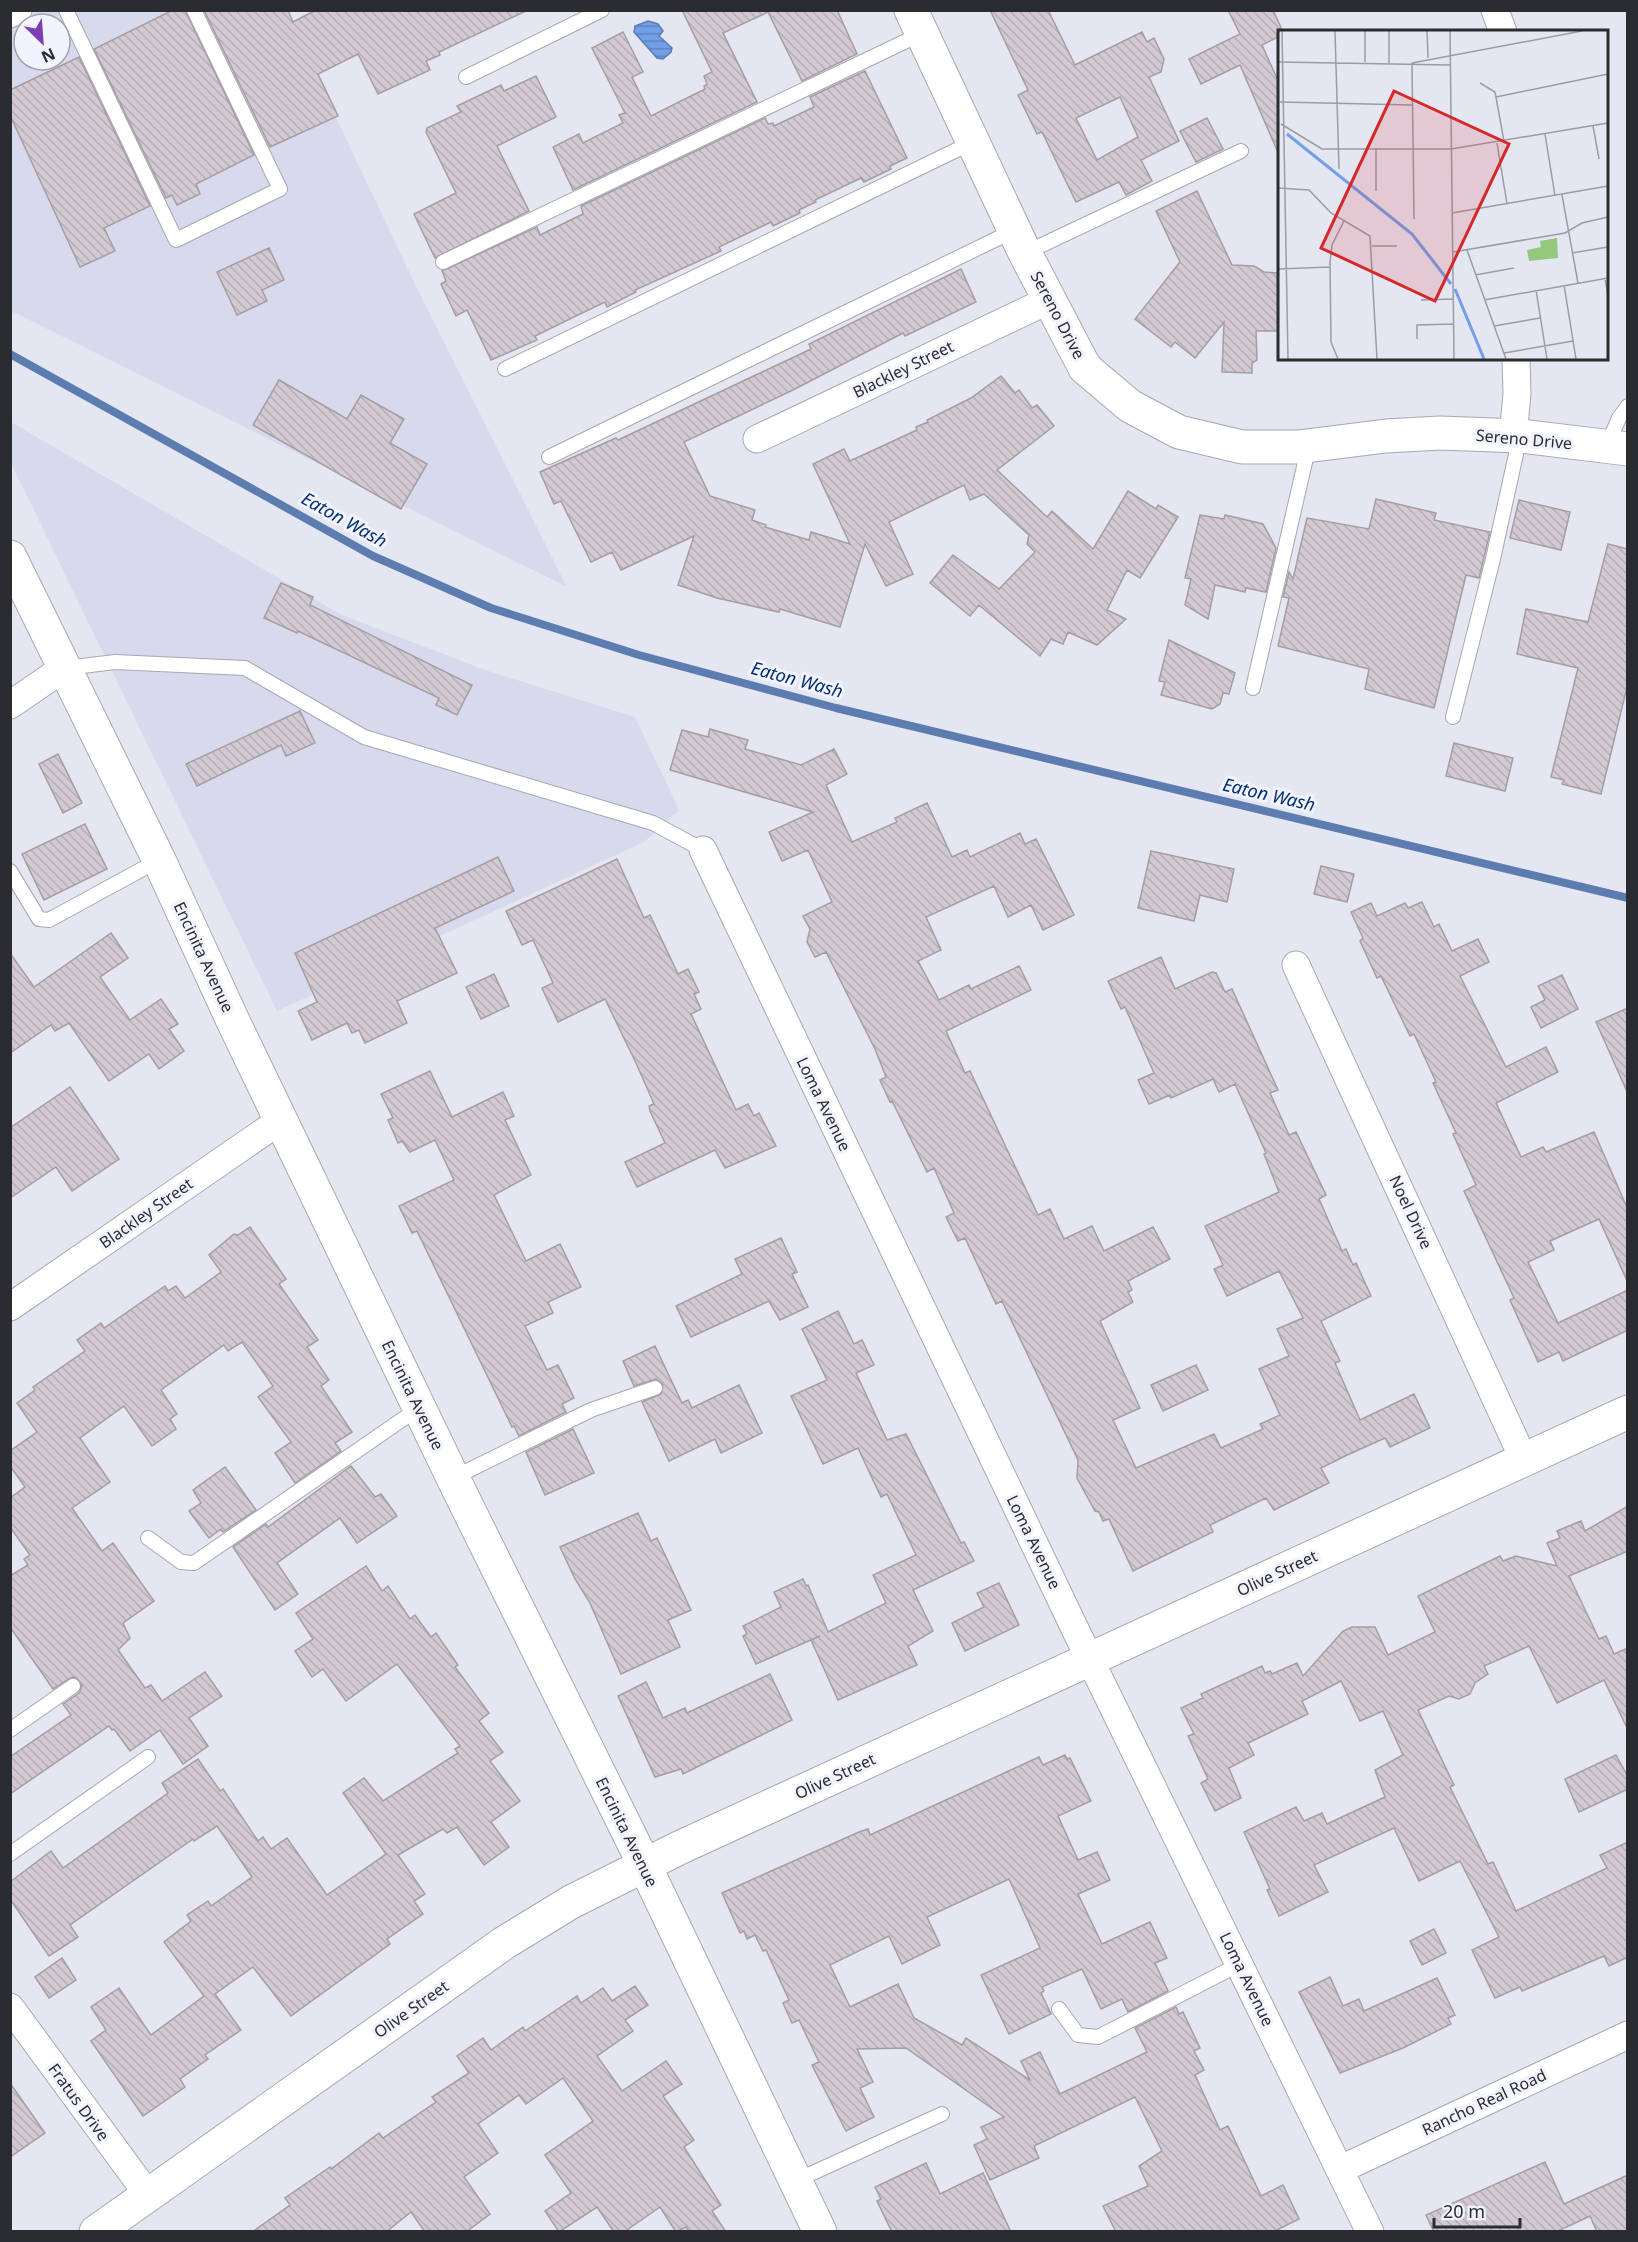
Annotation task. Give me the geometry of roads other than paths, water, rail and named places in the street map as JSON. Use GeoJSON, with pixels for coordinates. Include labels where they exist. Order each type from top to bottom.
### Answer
{"type":"FeatureCollection","features":[{"type":"Feature","properties":{"kind":"street"},"geometry":{"type":"LineString","coordinates":[[10,14],[18,10]]}},
{"type":"Feature","properties":{"kind":"street"},"geometry":{"type":"LineString","coordinates":[[1495,10],[1502,30]]}},
{"type":"Feature","properties":{"kind":"street","name":"Sereno Drive"},"geometry":{"type":"LineString","coordinates":[[917,22],[1048,300],[1085,368],[1130,406],[1179,432],[1242,447],[1309,446],[1386,436],[1440,433],[1516,436],[1617,448]]}},
{"type":"Feature","properties":{"kind":"street","name":"Blackley Street"},"geometry":{"type":"LineString","coordinates":[[757,439],[1048,300]]}},
{"type":"Feature","properties":{"kind":"street"},"geometry":{"type":"LineString","coordinates":[[1516,360],[1516,436]]}},
{"type":"Feature","properties":{"kind":"street","name":"Encinita Avenue"},"geometry":{"type":"LineString","coordinates":[[10,557],[159,860],[419,1408],[644,1864],[820,2232]]}},
{"type":"Feature","properties":{"kind":"street"},"geometry":{"type":"LineString","coordinates":[[10,705],[64,668]]}},
{"type":"Feature","properties":{"kind":"street","name":"Loma Avenue"},"geometry":{"type":"LineString","coordinates":[[703,850],[1090,1658],[1370,2232]]}},
{"type":"Feature","properties":{"kind":"street","name":"Noel Drive"},"geometry":{"type":"LineString","coordinates":[[1296,965],[1524,1460]]}},
{"type":"Feature","properties":{"kind":"street","name":"Blackley Street"},"geometry":{"type":"LineString","coordinates":[[10,1307],[281,1120]]}},
{"type":"Feature","properties":{"kind":"street","name":"Olive Street"},"geometry":{"type":"LineString","coordinates":[[96,2232],[504,1943],[571,1902],[644,1864],[1628,1412]]}},
{"type":"Feature","properties":{"kind":"street","name":"Fratus Drive"},"geometry":{"type":"LineString","coordinates":[[10,2007],[148,2196]]}},
{"type":"Feature","properties":{"kind":"street","name":"Rancho Real Road"},"geometry":{"type":"LineString","coordinates":[[1341,2169],[1628,2035]]}},
{"type":"Feature","properties":{"kind":"lane"},"geometry":{"type":"LineString","coordinates":[[66,10],[176,240],[280,189],[194,10]]}},
{"type":"Feature","properties":{"kind":"lane"},"geometry":{"type":"LineString","coordinates":[[466,77],[602,10]]}},
{"type":"Feature","properties":{"kind":"lane"},"geometry":{"type":"LineString","coordinates":[[443,262],[917,22]]}},
{"type":"Feature","properties":{"kind":"lane"},"geometry":{"type":"LineString","coordinates":[[505,369],[974,142]]}},
{"type":"Feature","properties":{"kind":"lane"},"geometry":{"type":"LineString","coordinates":[[549,457],[1020,241],[1241,151]]}},
{"type":"Feature","properties":{"kind":"lane"},"geometry":{"type":"LineString","coordinates":[[1617,448],[1619,418],[1628,406]]}},
{"type":"Feature","properties":{"kind":"lane"},"geometry":{"type":"LineString","coordinates":[[1453,717],[1516,436]]}},
{"type":"Feature","properties":{"kind":"lane"},"geometry":{"type":"LineString","coordinates":[[1253,688],[1309,446]]}},
{"type":"Feature","properties":{"kind":"lane"},"geometry":{"type":"LineString","coordinates":[[64,668],[115,662],[245,668],[364,737],[653,823],[703,850]]}},
{"type":"Feature","properties":{"kind":"lane"},"geometry":{"type":"LineString","coordinates":[[10,871],[39,919],[49,920],[159,860]]}},
{"type":"Feature","properties":{"kind":"lane"},"geometry":{"type":"LineString","coordinates":[[453,1478],[591,1410],[655,1388]]}},
{"type":"Feature","properties":{"kind":"lane"},"geometry":{"type":"LineString","coordinates":[[148,1538],[181,1562],[194,1563],[419,1408]]}},
{"type":"Feature","properties":{"kind":"lane"},"geometry":{"type":"LineString","coordinates":[[10,1731],[73,1686]]}},
{"type":"Feature","properties":{"kind":"lane"},"geometry":{"type":"LineString","coordinates":[[10,1854],[148,1757]]}},
{"type":"Feature","properties":{"kind":"lane"},"geometry":{"type":"LineString","coordinates":[[1059,2009],[1078,2035],[1098,2037],[1240,1964]]}},
{"type":"Feature","properties":{"kind":"lane"},"geometry":{"type":"LineString","coordinates":[[795,2181],[942,2114]]}},
{"type":"Feature","properties":{"kind":"water"},"geometry":{"type":"Polygon","coordinates":[[[648,21],[658,24],[663,31],[659,36],[672,48],[663,59],[657,58],[634,32],[635,26],[648,21]]]}},
{"type":"Feature","properties":{"kind":"waterway","name":"Eaton Wash"},"geometry":{"type":"LineString","coordinates":[[10,354],[373,556],[491,608],[639,655],[836,708],[1628,898]]}}]}
